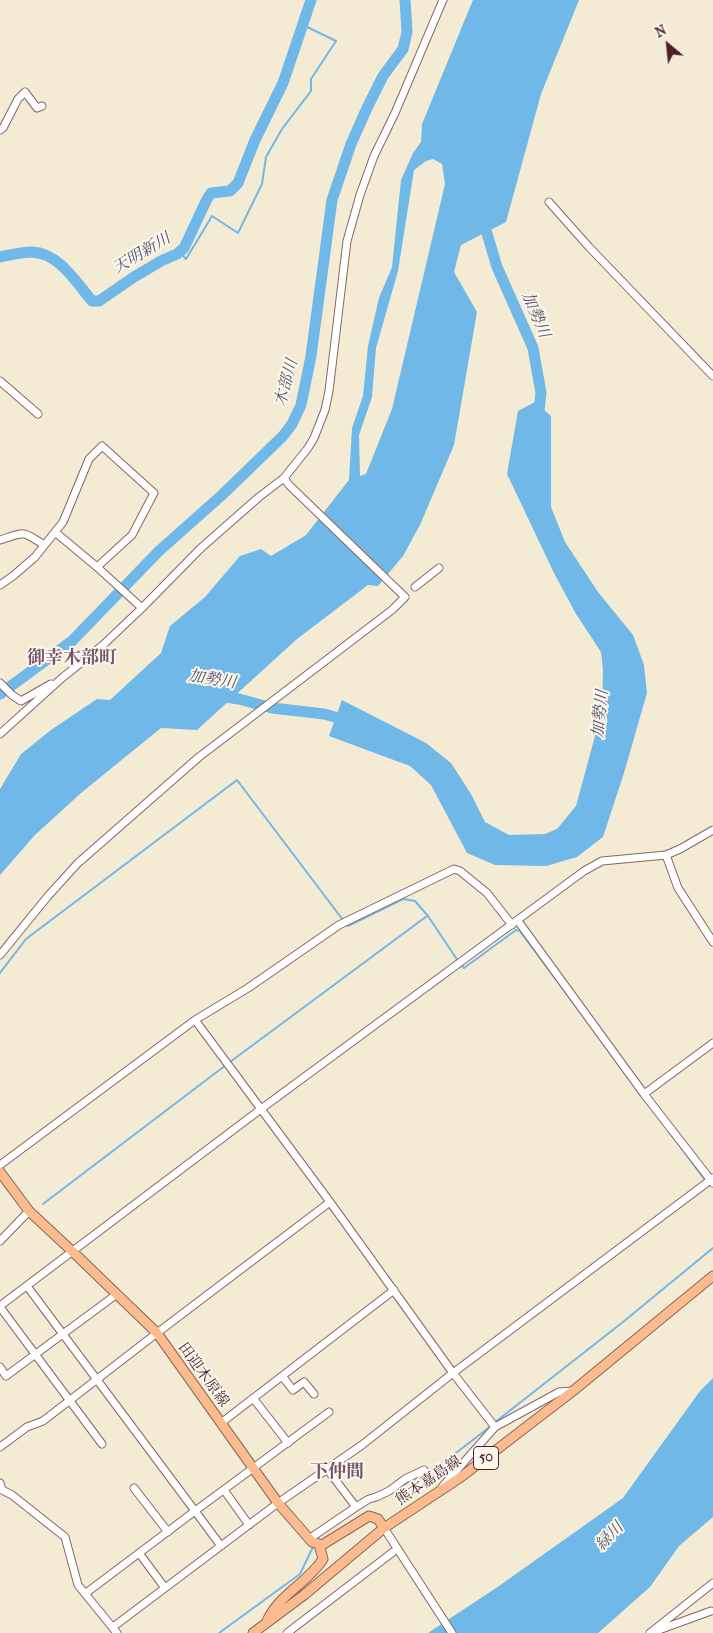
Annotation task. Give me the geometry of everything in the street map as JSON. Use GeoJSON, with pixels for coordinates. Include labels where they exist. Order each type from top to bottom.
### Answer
{"type":"FeatureCollection","features":[{"type":"Feature","properties":{"kind":"main road","name":"田迎木原線"},"geometry":{"type":"LineString","coordinates":[[0,1172],[29,1211],[156,1333],[278,1503],[313,1542]]}},
{"type":"Feature","properties":{"kind":"main road","name":"熊本嘉島線"},"geometry":{"type":"LineString","coordinates":[[253,1633],[440,1490],[461,1477],[574,1392],[713,1276]]}},
{"type":"Feature","properties":{"kind":"main road"},"geometry":{"type":"LineString","coordinates":[[313,1542],[322,1545],[369,1516],[378,1519],[386,1531]]}},
{"type":"Feature","properties":{"kind":"main road"},"geometry":{"type":"LineString","coordinates":[[266,1623],[273,1608],[317,1569],[323,1559],[313,1542]]}},
{"type":"Feature","properties":{"kind":"street"},"geometry":{"type":"LineString","coordinates":[[0,734],[62,678],[103,645],[200,548],[284,478],[308,448],[325,410],[329,391],[347,241],[360,195],[374,156],[395,114],[443,0]]}},
{"type":"Feature","properties":{"kind":"street"},"geometry":{"type":"LineString","coordinates":[[0,130],[18,99],[25,92],[37,108],[42,106]]}},
{"type":"Feature","properties":{"kind":"street"},"geometry":{"type":"LineString","coordinates":[[549,202],[589,247],[713,376]]}},
{"type":"Feature","properties":{"kind":"street"},"geometry":{"type":"LineString","coordinates":[[0,382],[38,414]]}},
{"type":"Feature","properties":{"kind":"street"},"geometry":{"type":"LineString","coordinates":[[0,585],[35,557],[63,522],[89,459],[102,446],[154,492],[132,535],[98,567]]}},
{"type":"Feature","properties":{"kind":"street"},"geometry":{"type":"LineString","coordinates":[[0,955],[48,896],[78,863],[199,757],[392,610],[405,597],[284,478]]}},
{"type":"Feature","properties":{"kind":"street"},"geometry":{"type":"LineString","coordinates":[[55,532],[98,567],[142,608]]}},
{"type":"Feature","properties":{"kind":"street"},"geometry":{"type":"LineString","coordinates":[[0,540],[21,533],[27,534],[44,545]]}},
{"type":"Feature","properties":{"kind":"street"},"geometry":{"type":"LineString","coordinates":[[415,587],[439,568]]}},
{"type":"Feature","properties":{"kind":"street"},"geometry":{"type":"LineString","coordinates":[[0,683],[20,701],[62,678]]}},
{"type":"Feature","properties":{"kind":"street"},"geometry":{"type":"LineString","coordinates":[[102,1444],[0,1307],[261,1109],[584,871],[602,862],[666,855],[713,830]]}},
{"type":"Feature","properties":{"kind":"street"},"geometry":{"type":"LineString","coordinates":[[666,855],[678,888],[713,942]]}},
{"type":"Feature","properties":{"kind":"street"},"geometry":{"type":"LineString","coordinates":[[0,1165],[195,1020],[248,988],[339,925],[454,869],[460,871],[487,893],[515,923],[644,1094],[712,1180],[453,1373],[362,1445],[278,1503],[165,1588],[115,1630],[78,1585],[65,1537],[1,1488]]}},
{"type":"Feature","properties":{"kind":"street"},"geometry":{"type":"LineString","coordinates":[[195,1020],[330,1202],[453,1373],[495,1427]]}},
{"type":"Feature","properties":{"kind":"street"},"geometry":{"type":"LineString","coordinates":[[644,1094],[713,1043]]}},
{"type":"Feature","properties":{"kind":"street"},"geometry":{"type":"LineString","coordinates":[[0,1447],[27,1427],[43,1421],[330,1202]]}},
{"type":"Feature","properties":{"kind":"street"},"geometry":{"type":"LineString","coordinates":[[0,1241],[29,1211]]}},
{"type":"Feature","properties":{"kind":"street"},"geometry":{"type":"LineString","coordinates":[[28,1286],[221,1546]]}},
{"type":"Feature","properties":{"kind":"street"},"geometry":{"type":"LineString","coordinates":[[221,1423],[394,1290]]}},
{"type":"Feature","properties":{"kind":"street"},"geometry":{"type":"LineString","coordinates":[[0,1367],[6,1376],[117,1294]]}},
{"type":"Feature","properties":{"kind":"street"},"geometry":{"type":"LineString","coordinates":[[282,1376],[293,1390],[304,1382],[314,1394]]}},
{"type":"Feature","properties":{"kind":"street"},"geometry":{"type":"LineString","coordinates":[[440,1490],[495,1427],[559,1392],[574,1392]]}},
{"type":"Feature","properties":{"kind":"street"},"geometry":{"type":"LineString","coordinates":[[253,1398],[288,1443]]}},
{"type":"Feature","properties":{"kind":"street"},"geometry":{"type":"LineString","coordinates":[[86,1593],[329,1412]]}},
{"type":"Feature","properties":{"kind":"street"},"geometry":{"type":"LineString","coordinates":[[328,1469],[356,1507]]}},
{"type":"Feature","properties":{"kind":"street"},"geometry":{"type":"LineString","coordinates":[[313,1542],[356,1507],[369,1499],[376,1498],[389,1491],[405,1479],[424,1470]]}},
{"type":"Feature","properties":{"kind":"street"},"geometry":{"type":"LineString","coordinates":[[134,1488],[168,1532]]}},
{"type":"Feature","properties":{"kind":"street"},"geometry":{"type":"LineString","coordinates":[[224,1490],[250,1525]]}},
{"type":"Feature","properties":{"kind":"street"},"geometry":{"type":"LineString","coordinates":[[386,1531],[452,1633]]}},
{"type":"Feature","properties":{"kind":"street"},"geometry":{"type":"LineString","coordinates":[[287,1633],[393,1552]]}},
{"type":"Feature","properties":{"kind":"street"},"geometry":{"type":"LineString","coordinates":[[139,1553],[165,1588]]}},
{"type":"Feature","properties":{"kind":"street"},"geometry":{"type":"LineString","coordinates":[[650,1633],[713,1583]]}},
{"type":"Feature","properties":{"kind":"street"},"geometry":{"type":"LineString","coordinates":[[650,1633],[712,1612]]}},
{"type":"Feature","properties":{"kind":"water"},"geometry":{"type":"Polygon","coordinates":[[[402,0],[410,0],[412,29],[402,26],[402,0]]]}},
{"type":"Feature","properties":{"kind":"water"},"geometry":{"type":"Polygon","coordinates":[[[473,0],[579,0],[541,94],[506,222],[461,245],[454,272],[477,312],[454,445],[420,525],[403,556],[378,586],[368,585],[297,639],[197,730],[161,728],[81,793],[35,835],[0,875],[0,789],[21,754],[51,730],[97,699],[110,700],[161,653],[170,626],[205,597],[240,556],[261,549],[271,556],[306,535],[349,480],[352,428],[363,396],[368,346],[379,298],[392,267],[401,180],[413,153],[421,142],[422,124],[473,0]],[[433,159],[426,161],[414,170],[398,271],[376,348],[372,397],[359,435],[360,476],[366,474],[392,409],[445,184],[442,164],[433,159]]]}},
{"type":"Feature","properties":{"kind":"water"},"geometry":{"type":"Polygon","coordinates":[[[535,402],[551,416],[551,507],[565,542],[598,592],[633,635],[644,665],[647,693],[603,837],[577,857],[546,866],[495,865],[467,853],[431,785],[410,766],[329,736],[342,700],[426,743],[451,763],[471,794],[485,822],[509,835],[545,834],[557,829],[576,806],[602,710],[603,670],[601,652],[576,614],[554,573],[507,474],[518,411],[535,402]]]}},
{"type":"Feature","properties":{"kind":"water","name":"緑川"},"geometry":{"type":"Polygon","coordinates":[[[713,1378],[713,1517],[679,1546],[650,1587],[598,1633],[428,1633],[499,1586],[623,1498],[700,1391],[713,1378]]]}},
{"type":"Feature","properties":{"kind":"waterway","name":"天明新川"},"geometry":{"type":"LineString","coordinates":[[0,257],[32,252],[51,257],[73,277],[92,301],[99,301],[134,277],[177,254],[184,248],[211,193],[230,191],[238,183],[255,140],[283,83],[311,0]]}},
{"type":"Feature","properties":{"kind":"waterway","name":"木部川"},"geometry":{"type":"LineString","coordinates":[[0,694],[72,641],[159,551],[222,495],[283,436],[292,424],[301,405],[311,356],[332,200],[351,144],[367,108],[383,76],[403,49],[407,32],[405,0]]}},
{"type":"Feature","properties":{"kind":"waterway"},"geometry":{"type":"LineString","coordinates":[[178,250],[186,259],[212,216],[238,233],[262,184],[266,157],[282,129],[311,91],[311,79],[336,41],[303,25]]}},
{"type":"Feature","properties":{"kind":"waterway","name":"加勢川"},"geometry":{"type":"LineString","coordinates":[[482,217],[497,267],[533,348],[541,393],[538,420]]}},
{"type":"Feature","properties":{"kind":"waterway","name":"加勢川"},"geometry":{"type":"LineString","coordinates":[[218,696],[239,699],[272,708],[324,714],[349,721]]}},
{"type":"Feature","properties":{"kind":"waterway"},"geometry":{"type":"LineString","coordinates":[[0,973],[26,939],[237,780],[343,920]]}},
{"type":"Feature","properties":{"kind":"waterway"},"geometry":{"type":"LineString","coordinates":[[346,924],[348,926],[403,899],[415,901],[428,916],[458,961]]}},
{"type":"Feature","properties":{"kind":"waterway"},"geometry":{"type":"LineString","coordinates":[[230,1062],[427,916]]}},
{"type":"Feature","properties":{"kind":"waterway"},"geometry":{"type":"LineString","coordinates":[[461,965],[464,968],[516,930],[520,931],[583,1016]]}},
{"type":"Feature","properties":{"kind":"waterway"},"geometry":{"type":"LineString","coordinates":[[43,1204],[226,1065]]}},
{"type":"Feature","properties":{"kind":"waterway"},"geometry":{"type":"LineString","coordinates":[[668,1130],[705,1180]]}},
{"type":"Feature","properties":{"kind":"waterway"},"geometry":{"type":"LineString","coordinates":[[494,1423],[623,1322],[713,1248]]}},
{"type":"Feature","properties":{"kind":"waterway"},"geometry":{"type":"LineString","coordinates":[[399,1487],[439,1466],[491,1426]]}},
{"type":"Feature","properties":{"kind":"waterway"},"geometry":{"type":"LineString","coordinates":[[219,1633],[300,1574],[313,1547]]}},
{"type":"Feature","properties":{"kind":"district","name":"御幸木部町"},"geometry":{"type":"Point","coordinates":[72,659]}},
{"type":"Feature","properties":{"kind":"district","name":"下仲間"},"geometry":{"type":"Point","coordinates":[337,1473]}}]}
